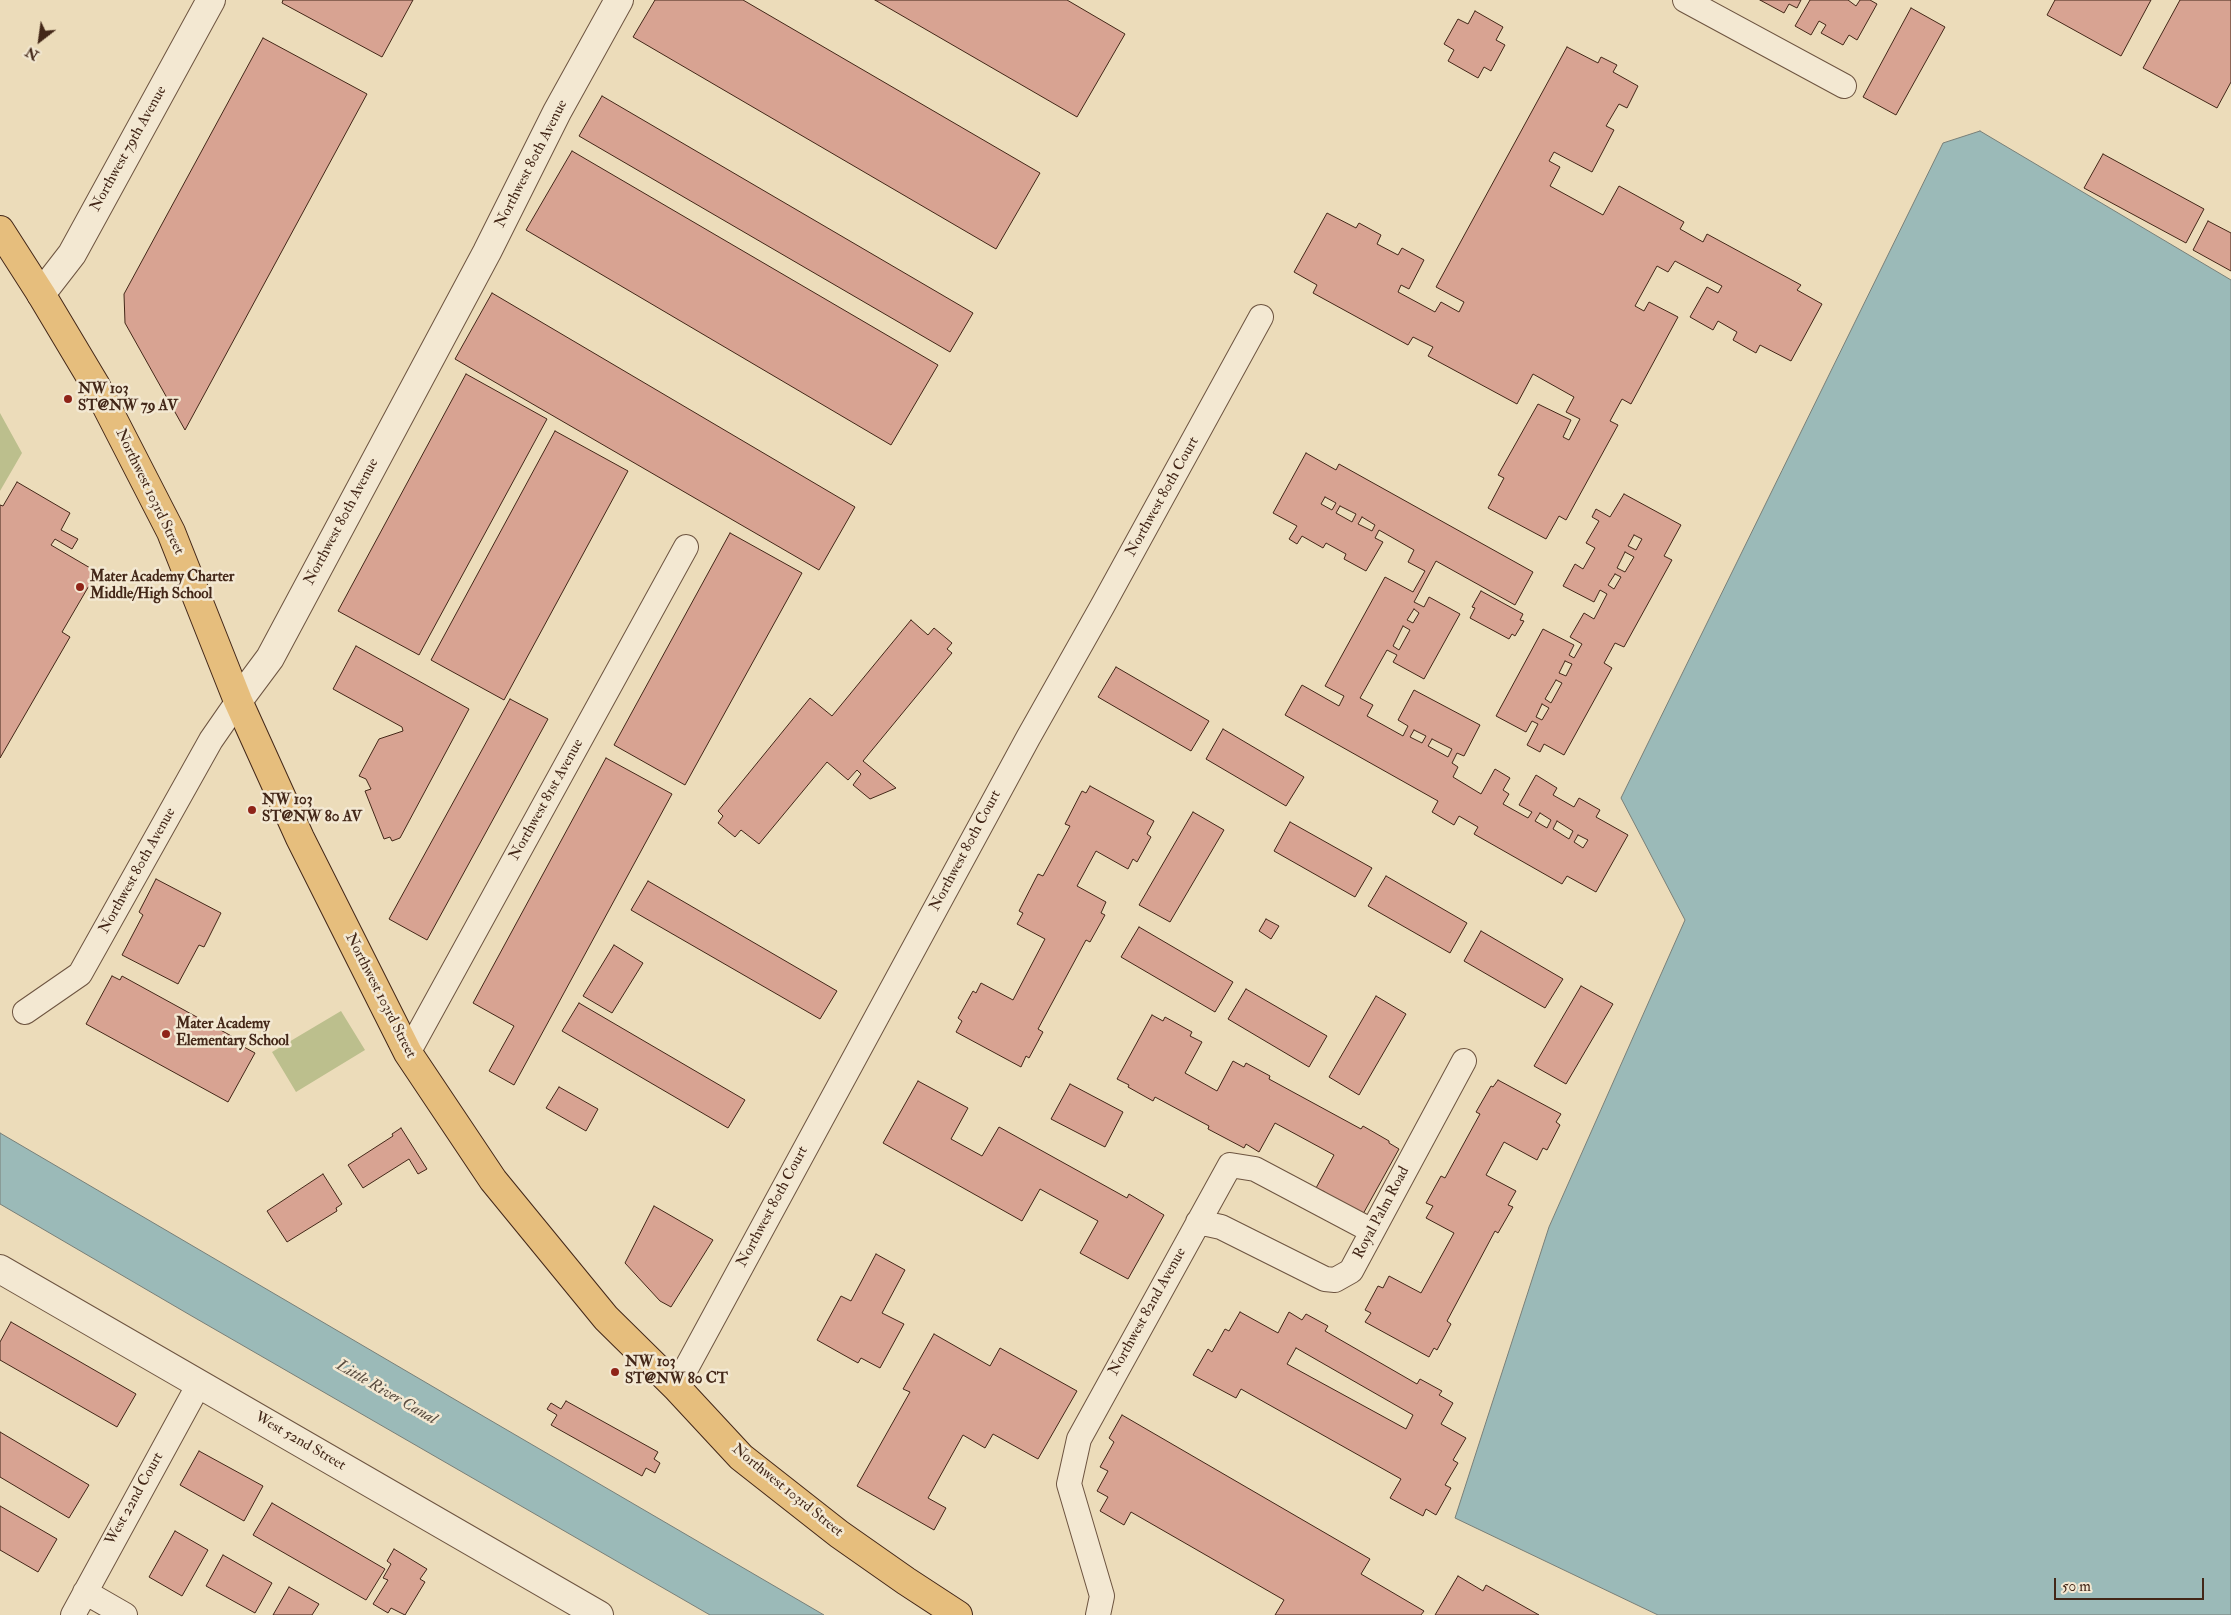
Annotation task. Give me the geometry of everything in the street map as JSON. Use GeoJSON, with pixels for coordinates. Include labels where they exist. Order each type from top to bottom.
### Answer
{"type":"FeatureCollection","features":[{"type":"Feature","properties":{"kind":"main road","name":"Northwest 103rd Street"},"geometry":{"type":"LineString","coordinates":[[0,230],[41,294],[114,419],[171,532],[238,701],[300,838],[408,1053],[493,1180],[606,1318],[676,1387],[742,1457],[839,1534],[906,1582],[958,1615]]}},
{"type":"Feature","properties":{"kind":"street","name":"Northwest 79th Avenue"},"geometry":{"type":"LineString","coordinates":[[41,294],[72,254],[211,0]]}},
{"type":"Feature","properties":{"kind":"street","name":"Northwest 80th Avenue"},"geometry":{"type":"LineString","coordinates":[[25,1012],[80,974],[211,740],[270,658],[487,252],[557,112],[619,0]]}},
{"type":"Feature","properties":{"kind":"street"},"geometry":{"type":"LineString","coordinates":[[1684,0],[1844,86]]}},
{"type":"Feature","properties":{"kind":"street","name":"Northwest 80th Court"},"geometry":{"type":"LineString","coordinates":[[676,1387],[1019,754],[1261,317]]}},
{"type":"Feature","properties":{"kind":"street","name":"Northwest 81st Avenue"},"geometry":{"type":"LineString","coordinates":[[408,1053],[686,547]]}},
{"type":"Feature","properties":{"kind":"street","name":"Royal Palm Road"},"geometry":{"type":"LineString","coordinates":[[1198,1222],[1220,1227],[1325,1279],[1335,1280],[1351,1271],[1464,1061]]}},
{"type":"Feature","properties":{"kind":"street","name":"Northwest 82nd Avenue"},"geometry":{"type":"LineString","coordinates":[[1098,1615],[1102,1596],[1069,1484],[1079,1439],[1230,1164],[1255,1169],[1372,1231]]}},
{"type":"Feature","properties":{"kind":"street","name":"West 52nd Street"},"geometry":{"type":"LineString","coordinates":[[0,1270],[599,1615]]}},
{"type":"Feature","properties":{"kind":"street","name":"West 22nd Court"},"geometry":{"type":"LineString","coordinates":[[73,1615],[199,1384]]}},
{"type":"Feature","properties":{"kind":"street"},"geometry":{"type":"LineString","coordinates":[[85,1592],[125,1615]]}},
{"type":"Feature","properties":{"kind":"green space"},"geometry":{"type":"Polygon","coordinates":[[[0,413],[22,453],[0,491],[0,413]]]}},
{"type":"Feature","properties":{"kind":"green space"},"geometry":{"type":"Polygon","coordinates":[[[341,1011],[365,1050],[296,1092],[272,1052],[341,1011]]]}},
{"type":"Feature","properties":{"kind":"water"},"geometry":{"type":"Polygon","coordinates":[[[1980,131],[2231,280],[2231,1615],[1658,1615],[1455,1518],[1549,1227],[1685,920],[1621,798],[1943,143],[1980,131]]]}},
{"type":"Feature","properties":{"kind":"water","name":"Little River Canal"},"geometry":{"type":"Polygon","coordinates":[[[0,1133],[824,1615],[710,1615],[0,1204],[0,1133]]]}},
{"type":"Feature","properties":{"kind":"building"},"geometry":{"type":"Polygon","coordinates":[[[283,0],[413,0],[382,57],[282,3],[283,0]]]}},
{"type":"Feature","properties":{"kind":"building"},"geometry":{"type":"Polygon","coordinates":[[[655,0],[743,0],[1040,173],[996,249],[633,37],[655,0]]]}},
{"type":"Feature","properties":{"kind":"building"},"geometry":{"type":"Polygon","coordinates":[[[875,0],[1067,0],[1125,34],[1077,117],[875,0]]]}},
{"type":"Feature","properties":{"kind":"building"},"geometry":{"type":"Polygon","coordinates":[[[1760,0],[1801,0],[1797,8],[1789,4],[1784,13],[1760,0]]]}},
{"type":"Feature","properties":{"kind":"building"},"geometry":{"type":"Polygon","coordinates":[[[1810,0],[1848,0],[1856,6],[1860,0],[1870,0],[1877,4],[1857,40],[1849,35],[1843,45],[1821,33],[1826,25],[1819,21],[1811,35],[1795,26],[1810,0]]]}},
{"type":"Feature","properties":{"kind":"building"},"geometry":{"type":"Polygon","coordinates":[[[2055,0],[2151,0],[2121,56],[2047,15],[2055,0]]]}},
{"type":"Feature","properties":{"kind":"building"},"geometry":{"type":"Polygon","coordinates":[[[2180,0],[2231,0],[2231,82],[2217,108],[2143,68],[2180,0]]]}},
{"type":"Feature","properties":{"kind":"building"},"geometry":{"type":"Polygon","coordinates":[[[1911,8],[1945,27],[1896,115],[1863,97],[1911,8]]]}},
{"type":"Feature","properties":{"kind":"building"},"geometry":{"type":"Polygon","coordinates":[[[1475,11],[1503,27],[1496,40],[1505,45],[1491,71],[1484,67],[1478,78],[1448,61],[1454,50],[1444,44],[1458,19],[1468,24],[1475,11]]]}},
{"type":"Feature","properties":{"kind":"building"},"geometry":{"type":"Polygon","coordinates":[[[263,38],[367,94],[185,430],[125,323],[124,294],[263,38]]]}},
{"type":"Feature","properties":{"kind":"building"},"geometry":{"type":"Polygon","coordinates":[[[1567,47],[1598,63],[1601,57],[1617,65],[1613,72],[1638,86],[1627,108],[1619,104],[1606,126],[1614,130],[1592,172],[1554,152],[1549,161],[1560,167],[1550,186],[1603,215],[1619,186],[1684,222],[1680,229],[1703,242],[1707,234],[1801,285],[1797,290],[1822,304],[1791,361],[1760,345],[1756,353],[1733,340],[1737,332],[1718,321],[1713,330],[1690,317],[1707,287],[1718,293],[1722,286],[1675,261],[1668,272],[1657,266],[1635,306],[1644,311],[1649,302],[1678,317],[1631,404],[1622,399],[1610,421],[1618,425],[1566,520],[1559,516],[1546,539],[1488,508],[1504,478],[1498,475],[1538,404],[1571,420],[1563,437],[1569,440],[1580,419],[1566,412],[1574,397],[1533,374],[1517,404],[1428,356],[1433,347],[1413,337],[1408,345],[1313,293],[1317,285],[1294,272],[1327,213],[1356,228],[1359,223],[1381,235],[1377,244],[1398,255],[1402,248],[1424,260],[1409,289],[1401,285],[1398,292],[1435,312],[1441,302],[1459,312],[1464,302],[1436,287],[1567,47]]]}},
{"type":"Feature","properties":{"kind":"building"},"geometry":{"type":"Polygon","coordinates":[[[602,96],[973,313],[950,352],[579,136],[602,96]]]}},
{"type":"Feature","properties":{"kind":"building"},"geometry":{"type":"Polygon","coordinates":[[[572,151],[938,365],[891,445],[526,230],[572,151]]]}},
{"type":"Feature","properties":{"kind":"building"},"geometry":{"type":"Polygon","coordinates":[[[2103,154],[2204,209],[2186,243],[2084,188],[2103,154]]]}},
{"type":"Feature","properties":{"kind":"building"},"geometry":{"type":"Polygon","coordinates":[[[2208,221],[2231,233],[2231,271],[2193,250],[2208,221]]]}},
{"type":"Feature","properties":{"kind":"building"},"geometry":{"type":"Polygon","coordinates":[[[492,293],[855,507],[819,570],[455,359],[492,293]]]}},
{"type":"Feature","properties":{"kind":"building"},"geometry":{"type":"Polygon","coordinates":[[[466,374],[547,419],[419,655],[338,611],[466,374]]]}},
{"type":"Feature","properties":{"kind":"building"},"geometry":{"type":"Polygon","coordinates":[[[555,431],[628,471],[504,700],[431,660],[555,431]]]}},
{"type":"Feature","properties":{"kind":"building"},"geometry":{"type":"Polygon","coordinates":[[[1306,453],[1336,470],[1339,464],[1533,572],[1515,605],[1436,561],[1414,602],[1424,607],[1429,597],[1460,614],[1424,679],[1393,662],[1397,655],[1387,650],[1360,698],[1373,705],[1367,716],[1403,736],[1408,726],[1398,720],[1414,690],[1480,725],[1464,756],[1457,753],[1452,763],[1458,767],[1453,777],[1481,794],[1495,769],[1510,778],[1503,790],[1509,794],[1503,804],[1528,818],[1532,812],[1519,805],[1536,775],[1557,788],[1553,795],[1574,807],[1579,798],[1600,810],[1596,817],[1628,835],[1596,892],[1567,876],[1562,884],[1474,834],[1478,827],[1459,816],[1454,825],[1432,812],[1438,801],[1285,715],[1302,685],[1339,706],[1344,696],[1325,686],[1385,577],[1413,592],[1425,571],[1408,562],[1414,550],[1379,530],[1375,538],[1383,542],[1366,571],[1344,559],[1346,554],[1326,543],[1323,548],[1302,536],[1297,544],[1289,539],[1297,526],[1273,513],[1306,453]],[[1325,497],[1321,504],[1332,510],[1336,503],[1325,497]],[[1340,506],[1336,513],[1352,522],[1356,514],[1340,506]],[[1362,517],[1358,524],[1372,531],[1375,525],[1362,517]],[[1414,609],[1407,620],[1413,623],[1419,613],[1414,609]],[[1403,626],[1393,646],[1399,650],[1410,630],[1403,626]],[[1414,730],[1410,737],[1422,743],[1426,736],[1414,730]],[[1432,739],[1428,746],[1448,757],[1452,749],[1432,739]],[[1540,813],[1535,821],[1547,828],[1551,820],[1540,813]],[[1557,821],[1553,829],[1569,839],[1573,831],[1557,821]],[[1578,835],[1574,842],[1583,848],[1588,840],[1578,835]]]}},
{"type":"Feature","properties":{"kind":"building"},"geometry":{"type":"Polygon","coordinates":[[[17,482],[70,513],[61,530],[78,539],[72,549],[55,539],[51,545],[97,572],[62,632],[70,637],[0,758],[0,505],[3,506],[17,482]]]}},
{"type":"Feature","properties":{"kind":"building"},"geometry":{"type":"Polygon","coordinates":[[[1624,494],[1681,525],[1664,556],[1672,560],[1624,647],[1615,643],[1604,663],[1612,668],[1564,755],[1544,744],[1540,752],[1527,745],[1538,724],[1532,721],[1526,732],[1496,716],[1543,629],[1574,645],[1569,655],[1574,658],[1582,644],[1570,637],[1584,613],[1594,619],[1607,594],[1600,590],[1594,602],[1563,586],[1575,564],[1583,569],[1595,548],[1586,543],[1599,521],[1592,517],[1596,509],[1610,517],[1624,494]],[[1634,535],[1628,546],[1636,550],[1642,539],[1634,535]],[[1625,552],[1617,568],[1625,572],[1634,557],[1625,552]],[[1615,574],[1608,585],[1614,589],[1621,577],[1615,574]],[[1565,661],[1559,673],[1566,676],[1572,664],[1565,661]],[[1556,680],[1545,699],[1551,703],[1562,683],[1556,680]],[[1542,704],[1536,717],[1542,720],[1549,708],[1542,704]]]}},
{"type":"Feature","properties":{"kind":"building"},"geometry":{"type":"Polygon","coordinates":[[[730,533],[802,573],[685,785],[614,745],[730,533]]]}},
{"type":"Feature","properties":{"kind":"building"},"geometry":{"type":"Polygon","coordinates":[[[1481,591],[1523,614],[1520,620],[1524,621],[1515,636],[1512,634],[1509,639],[1470,618],[1475,608],[1472,607],[1481,591]]]}},
{"type":"Feature","properties":{"kind":"building"},"geometry":{"type":"Polygon","coordinates":[[[911,620],[928,635],[934,628],[952,643],[947,649],[952,653],[863,761],[896,788],[870,799],[853,785],[861,774],[857,770],[848,780],[827,762],[759,844],[741,830],[735,837],[718,823],[723,816],[718,811],[810,698],[832,716],[911,620]]]}},
{"type":"Feature","properties":{"kind":"building"},"geometry":{"type":"Polygon","coordinates":[[[356,646],[469,709],[400,838],[392,841],[390,837],[384,839],[365,791],[371,789],[366,779],[359,776],[379,739],[403,731],[402,727],[333,689],[356,646]]]}},
{"type":"Feature","properties":{"kind":"building"},"geometry":{"type":"Polygon","coordinates":[[[1116,667],[1209,721],[1191,751],[1098,697],[1116,667]]]}},
{"type":"Feature","properties":{"kind":"building"},"geometry":{"type":"Polygon","coordinates":[[[510,699],[548,719],[427,940],[389,919],[510,699]]]}},
{"type":"Feature","properties":{"kind":"building"},"geometry":{"type":"Polygon","coordinates":[[[1223,729],[1304,777],[1286,806],[1206,759],[1223,729]]]}},
{"type":"Feature","properties":{"kind":"building"},"geometry":{"type":"Polygon","coordinates":[[[606,758],[672,794],[514,1085],[489,1071],[514,1026],[473,1003],[606,758]]]}},
{"type":"Feature","properties":{"kind":"building"},"geometry":{"type":"Polygon","coordinates":[[[1090,786],[1154,821],[1147,834],[1151,837],[1137,862],[1133,859],[1128,869],[1096,851],[1077,886],[1106,902],[1101,913],[1105,915],[1090,942],[1086,940],[1038,1029],[1043,1032],[1029,1058],[1026,1056],[1021,1067],[956,1032],[962,1021],[958,1018],[973,991],[976,993],[981,983],[1013,1000],[1045,939],[1017,924],[1023,913],[1019,911],[1038,874],[1043,876],[1070,826],[1065,824],[1082,791],[1086,793],[1090,786]]]}},
{"type":"Feature","properties":{"kind":"building"},"geometry":{"type":"Polygon","coordinates":[[[1193,812],[1224,830],[1170,922],[1139,905],[1193,812]]]}},
{"type":"Feature","properties":{"kind":"building"},"geometry":{"type":"Polygon","coordinates":[[[1290,822],[1372,868],[1355,897],[1274,851],[1290,822]]]}},
{"type":"Feature","properties":{"kind":"building"},"geometry":{"type":"Polygon","coordinates":[[[1386,876],[1467,923],[1450,953],[1368,906],[1386,876]]]}},
{"type":"Feature","properties":{"kind":"building"},"geometry":{"type":"Polygon","coordinates":[[[156,879],[221,913],[204,947],[199,945],[178,984],[122,955],[143,915],[139,912],[156,879]]]}},
{"type":"Feature","properties":{"kind":"building"},"geometry":{"type":"Polygon","coordinates":[[[648,881],[837,991],[820,1019],[631,910],[648,881]]]}},
{"type":"Feature","properties":{"kind":"building"},"geometry":{"type":"Polygon","coordinates":[[[1266,919],[1279,926],[1271,939],[1259,931],[1266,919]]]}},
{"type":"Feature","properties":{"kind":"building"},"geometry":{"type":"Polygon","coordinates":[[[1139,927],[1233,982],[1215,1012],[1121,957],[1139,927]]]}},
{"type":"Feature","properties":{"kind":"building"},"geometry":{"type":"Polygon","coordinates":[[[1481,931],[1563,979],[1545,1008],[1464,961],[1481,931]]]}},
{"type":"Feature","properties":{"kind":"building"},"geometry":{"type":"Polygon","coordinates":[[[614,945],[643,963],[612,1013],[583,996],[614,945]]]}},
{"type":"Feature","properties":{"kind":"building","name":"Mater Academy Elementary School"},"geometry":{"type":"Polygon","coordinates":[[[112,976],[120,980],[122,976],[246,1044],[244,1047],[255,1053],[228,1102],[86,1024],[112,976]]]}},
{"type":"Feature","properties":{"kind":"building"},"geometry":{"type":"Polygon","coordinates":[[[1581,986],[1613,1004],[1566,1084],[1534,1066],[1581,986]]]}},
{"type":"Feature","properties":{"kind":"building"},"geometry":{"type":"Polygon","coordinates":[[[1246,989],[1327,1036],[1309,1067],[1228,1019],[1246,989]]]}},
{"type":"Feature","properties":{"kind":"building"},"geometry":{"type":"Polygon","coordinates":[[[1376,996],[1406,1014],[1359,1095],[1329,1077],[1376,996]]]}},
{"type":"Feature","properties":{"kind":"building"},"geometry":{"type":"Polygon","coordinates":[[[579,1003],[745,1100],[728,1128],[562,1031],[579,1003]]]}},
{"type":"Feature","properties":{"kind":"building"},"geometry":{"type":"Polygon","coordinates":[[[1152,1015],[1163,1021],[1165,1017],[1192,1032],[1190,1036],[1202,1042],[1185,1073],[1217,1091],[1233,1061],[1244,1067],[1246,1063],[1270,1076],[1269,1079],[1361,1129],[1363,1126],[1399,1149],[1363,1214],[1323,1196],[1325,1192],[1316,1188],[1334,1155],[1275,1123],[1259,1152],[1246,1144],[1244,1148],[1208,1129],[1209,1126],[1155,1097],[1153,1101],[1117,1079],[1152,1015]]]}},
{"type":"Feature","properties":{"kind":"building"},"geometry":{"type":"Polygon","coordinates":[[[1498,1080],[1561,1114],[1556,1122],[1560,1125],[1547,1150],[1543,1148],[1537,1160],[1504,1142],[1486,1175],[1516,1191],[1508,1205],[1513,1207],[1498,1233],[1495,1231],[1447,1321],[1451,1324],[1437,1350],[1434,1348],[1429,1357],[1365,1322],[1371,1313],[1365,1310],[1378,1286],[1383,1288],[1389,1276],[1421,1293],[1454,1233],[1426,1218],[1433,1206],[1426,1203],[1441,1176],[1445,1178],[1480,1114],[1476,1112],[1491,1086],[1493,1087],[1498,1080]]]}},
{"type":"Feature","properties":{"kind":"building"},"geometry":{"type":"Polygon","coordinates":[[[918,1081],[968,1108],[951,1139],[982,1156],[999,1127],[1127,1198],[1129,1194],[1164,1215],[1128,1279],[1080,1253],[1098,1221],[1040,1189],[1022,1221],[883,1143],[918,1081]]]}},
{"type":"Feature","properties":{"kind":"building"},"geometry":{"type":"Polygon","coordinates":[[[1070,1084],[1123,1112],[1105,1147],[1051,1119],[1070,1084]]]}},
{"type":"Feature","properties":{"kind":"building"},"geometry":{"type":"Polygon","coordinates":[[[559,1087],[598,1109],[586,1131],[546,1108],[559,1087]]]}},
{"type":"Feature","properties":{"kind":"building"},"geometry":{"type":"Polygon","coordinates":[[[401,1128],[427,1169],[418,1174],[409,1159],[363,1188],[348,1165],[393,1136],[392,1134],[401,1128]]]}},
{"type":"Feature","properties":{"kind":"building"},"geometry":{"type":"Polygon","coordinates":[[[323,1174],[342,1204],[336,1208],[337,1211],[287,1242],[267,1211],[323,1174]]]}},
{"type":"Feature","properties":{"kind":"building"},"geometry":{"type":"Polygon","coordinates":[[[654,1206],[713,1240],[671,1307],[660,1301],[625,1263],[654,1206]]]}},
{"type":"Feature","properties":{"kind":"building"},"geometry":{"type":"Polygon","coordinates":[[[876,1254],[905,1270],[882,1313],[904,1324],[880,1368],[861,1358],[858,1363],[817,1340],[841,1296],[851,1301],[876,1254]]]}},
{"type":"Feature","properties":{"kind":"building"},"geometry":{"type":"Polygon","coordinates":[[[1240,1312],[1278,1333],[1289,1312],[1302,1320],[1306,1314],[1328,1326],[1325,1331],[1417,1384],[1420,1379],[1442,1391],[1439,1395],[1453,1403],[1441,1424],[1466,1438],[1453,1460],[1458,1463],[1445,1485],[1451,1488],[1436,1515],[1426,1509],[1423,1516],[1390,1498],[1401,1479],[1241,1389],[1236,1398],[1193,1375],[1208,1349],[1212,1352],[1225,1329],[1229,1331],[1240,1312]],[[1296,1348],[1287,1364],[1406,1429],[1413,1415],[1296,1348]]]}},
{"type":"Feature","properties":{"kind":"building"},"geometry":{"type":"Polygon","coordinates":[[[11,1322],[136,1394],[117,1427],[0,1360],[0,1342],[11,1322]]]}},
{"type":"Feature","properties":{"kind":"building"},"geometry":{"type":"Polygon","coordinates":[[[934,1334],[990,1366],[1000,1348],[1077,1391],[1038,1459],[993,1434],[985,1448],[963,1435],[928,1498],[946,1508],[934,1530],[857,1486],[910,1392],[903,1389],[934,1334]]]}},
{"type":"Feature","properties":{"kind":"building"},"geometry":{"type":"Polygon","coordinates":[[[566,1401],[658,1452],[654,1459],[660,1463],[655,1473],[646,1468],[642,1476],[551,1425],[557,1415],[547,1409],[551,1403],[561,1409],[566,1401]]]}},
{"type":"Feature","properties":{"kind":"building"},"geometry":{"type":"Polygon","coordinates":[[[1122,1415],[1370,1559],[1361,1574],[1424,1611],[1421,1615],[1275,1615],[1284,1600],[1131,1512],[1124,1525],[1100,1511],[1108,1497],[1097,1491],[1108,1471],[1100,1467],[1114,1442],[1109,1438],[1122,1415]]]}},
{"type":"Feature","properties":{"kind":"building"},"geometry":{"type":"Polygon","coordinates":[[[0,1432],[89,1485],[69,1518],[0,1477],[0,1432]]]}},
{"type":"Feature","properties":{"kind":"building"},"geometry":{"type":"Polygon","coordinates":[[[199,1451],[263,1486],[244,1521],[180,1485],[199,1451]]]}},
{"type":"Feature","properties":{"kind":"building"},"geometry":{"type":"Polygon","coordinates":[[[272,1503],[385,1569],[366,1600],[253,1535],[272,1503]]]}},
{"type":"Feature","properties":{"kind":"building"},"geometry":{"type":"Polygon","coordinates":[[[0,1506],[57,1539],[38,1572],[0,1550],[0,1506]]]}},
{"type":"Feature","properties":{"kind":"building"},"geometry":{"type":"Polygon","coordinates":[[[175,1531],[208,1550],[182,1596],[149,1577],[175,1531]]]}},
{"type":"Feature","properties":{"kind":"building"},"geometry":{"type":"Polygon","coordinates":[[[394,1549],[427,1569],[420,1579],[425,1582],[405,1615],[391,1608],[388,1613],[373,1604],[388,1580],[383,1578],[391,1564],[387,1561],[394,1549]]]}},
{"type":"Feature","properties":{"kind":"building"},"geometry":{"type":"Polygon","coordinates":[[[223,1555],[272,1583],[255,1613],[206,1586],[223,1555]]]}},
{"type":"Feature","properties":{"kind":"building"},"geometry":{"type":"Polygon","coordinates":[[[1458,1576],[1483,1591],[1486,1585],[1539,1615],[1435,1615],[1458,1576]]]}},
{"type":"Feature","properties":{"kind":"building"},"geometry":{"type":"Polygon","coordinates":[[[289,1587],[319,1604],[312,1615],[273,1615],[289,1587]]]}},
{"type":"Feature","properties":{"kind":"place","name":"NW 103 ST@NW 79 AV"},"geometry":{"type":"Point","coordinates":[68,399]}},
{"type":"Feature","properties":{"kind":"place","name":"Mater Academy Charter Middle/High School"},"geometry":{"type":"Point","coordinates":[80,587]}},
{"type":"Feature","properties":{"kind":"place","name":"NW 103 ST@NW 80 AV"},"geometry":{"type":"Point","coordinates":[252,810]}},
{"type":"Feature","properties":{"kind":"place","name":"Mater Academy Elementary School"},"geometry":{"type":"Point","coordinates":[166,1034]}},
{"type":"Feature","properties":{"kind":"place","name":"NW 103 ST@NW 80 CT"},"geometry":{"type":"Point","coordinates":[615,1372]}}]}
